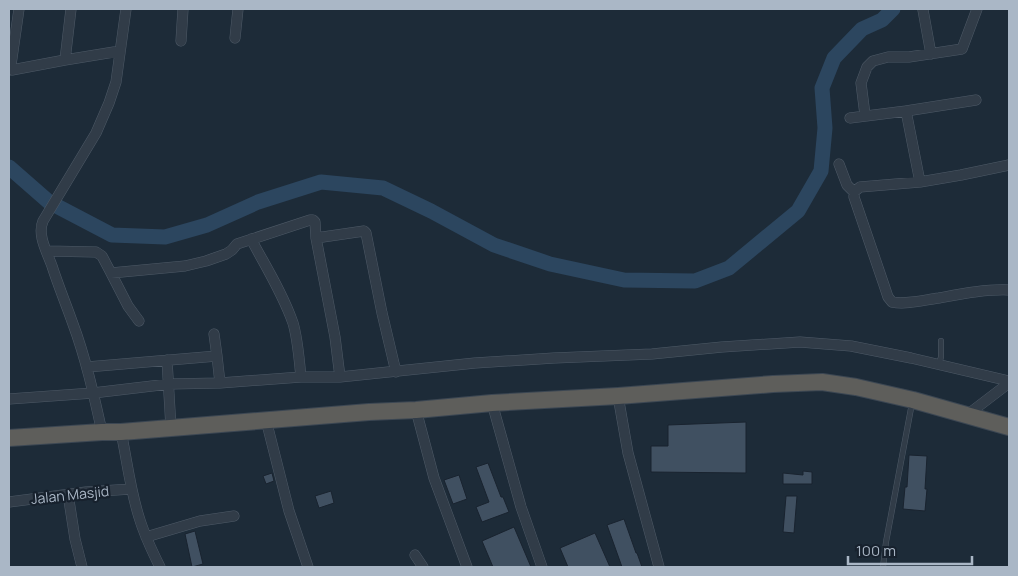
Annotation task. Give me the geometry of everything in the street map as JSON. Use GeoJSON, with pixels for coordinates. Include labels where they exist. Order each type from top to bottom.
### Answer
{"type":"FeatureCollection","features":[{"type":"Feature","properties":{"kind":"highway"},"geometry":{"type":"LineString","coordinates":[[9,438],[121,432],[492,403],[822,382],[856,387],[913,400],[1009,428]]}},
{"type":"Feature","properties":{"kind":"street"},"geometry":{"type":"LineString","coordinates":[[19,9],[11,45],[10,70],[120,52]]}},
{"type":"Feature","properties":{"kind":"street"},"geometry":{"type":"LineString","coordinates":[[65,60],[71,9]]}},
{"type":"Feature","properties":{"kind":"street"},"geometry":{"type":"LineString","coordinates":[[102,432],[87,367],[74,324],[46,251],[41,230],[44,221],[96,133],[110,103],[116,82],[126,9]]}},
{"type":"Feature","properties":{"kind":"street"},"geometry":{"type":"LineString","coordinates":[[181,42],[183,9]]}},
{"type":"Feature","properties":{"kind":"street"},"geometry":{"type":"LineString","coordinates":[[235,38],[238,9]]}},
{"type":"Feature","properties":{"kind":"street"},"geometry":{"type":"LineString","coordinates":[[865,115],[861,83],[870,64],[888,57],[909,57],[962,49],[977,9]]}},
{"type":"Feature","properties":{"kind":"street"},"geometry":{"type":"LineString","coordinates":[[923,10],[931,54]]}},
{"type":"Feature","properties":{"kind":"street"},"geometry":{"type":"LineString","coordinates":[[850,118],[906,112],[976,100]]}},
{"type":"Feature","properties":{"kind":"street"},"geometry":{"type":"LineString","coordinates":[[906,112],[920,182]]}},
{"type":"Feature","properties":{"kind":"street"},"geometry":{"type":"LineString","coordinates":[[839,164],[847,185],[854,192],[854,197],[888,297],[892,302],[913,302],[964,293],[1009,290]]}},
{"type":"Feature","properties":{"kind":"street"},"geometry":{"type":"LineString","coordinates":[[854,192],[860,187],[920,182],[1009,165]]}},
{"type":"Feature","properties":{"kind":"street"},"geometry":{"type":"LineString","coordinates":[[111,273],[199,263],[226,254],[237,244],[312,220],[315,222],[316,238],[336,337],[340,377]]}},
{"type":"Feature","properties":{"kind":"street"},"geometry":{"type":"LineString","coordinates":[[316,238],[365,232],[396,372]]}},
{"type":"Feature","properties":{"kind":"street"},"geometry":{"type":"LineString","coordinates":[[251,239],[286,304],[293,325],[301,377]]}},
{"type":"Feature","properties":{"kind":"street"},"geometry":{"type":"LineString","coordinates":[[46,251],[96,252],[102,256],[128,306],[139,321]]}},
{"type":"Feature","properties":{"kind":"street"},"geometry":{"type":"LineString","coordinates":[[214,334],[220,383]]}},
{"type":"Feature","properties":{"kind":"street"},"geometry":{"type":"LineString","coordinates":[[9,399],[93,393],[169,384],[220,383],[301,377],[340,377],[495,362],[652,354],[800,342],[851,346],[939,364],[1009,382]]}},
{"type":"Feature","properties":{"kind":"street"},"geometry":{"type":"LineString","coordinates":[[87,367],[217,356]]}},
{"type":"Feature","properties":{"kind":"street"},"geometry":{"type":"LineString","coordinates":[[167,360],[171,428]]}},
{"type":"Feature","properties":{"kind":"street"},"geometry":{"type":"LineString","coordinates":[[967,415],[1009,382]]}},
{"type":"Feature","properties":{"kind":"street"},"geometry":{"type":"LineString","coordinates":[[618,396],[628,452],[659,567]]}},
{"type":"Feature","properties":{"kind":"street"},"geometry":{"type":"LineString","coordinates":[[492,403],[521,507],[542,567]]}},
{"type":"Feature","properties":{"kind":"street"},"geometry":{"type":"LineString","coordinates":[[416,410],[434,478],[467,567]]}},
{"type":"Feature","properties":{"kind":"street"},"geometry":{"type":"LineString","coordinates":[[266,420],[289,511],[308,567]]}},
{"type":"Feature","properties":{"kind":"street"},"geometry":{"type":"LineString","coordinates":[[121,432],[131,489],[139,518],[160,567]]}},
{"type":"Feature","properties":{"kind":"street","name":"Jalan Masjid"},"geometry":{"type":"LineString","coordinates":[[9,502],[68,494],[131,489]]}},
{"type":"Feature","properties":{"kind":"street"},"geometry":{"type":"LineString","coordinates":[[68,494],[75,539],[82,567]]}},
{"type":"Feature","properties":{"kind":"street"},"geometry":{"type":"LineString","coordinates":[[146,536],[200,522],[234,516]]}},
{"type":"Feature","properties":{"kind":"street"},"geometry":{"type":"LineString","coordinates":[[415,554],[423,567]]}},
{"type":"Feature","properties":{"kind":"lane"},"geometry":{"type":"LineString","coordinates":[[939,364],[941,341]]}},
{"type":"Feature","properties":{"kind":"lane"},"geometry":{"type":"LineString","coordinates":[[882,567],[913,400]]}},
{"type":"Feature","properties":{"kind":"building"},"geometry":{"type":"Polygon","coordinates":[[[746,422],[746,473],[651,472],[651,446],[668,446],[668,425],[746,422]]]}},
{"type":"Feature","properties":{"kind":"building"},"geometry":{"type":"Polygon","coordinates":[[[909,455],[927,456],[925,511],[903,509],[905,487],[907,487],[909,455]]]}},
{"type":"Feature","properties":{"kind":"building"},"geometry":{"type":"Polygon","coordinates":[[[488,463],[509,512],[482,522],[476,507],[489,502],[476,467],[488,463]]]}},
{"type":"Feature","properties":{"kind":"building"},"geometry":{"type":"Polygon","coordinates":[[[803,471],[812,472],[812,484],[783,484],[783,473],[803,475],[803,471]]]}},
{"type":"Feature","properties":{"kind":"building"},"geometry":{"type":"Polygon","coordinates":[[[272,473],[274,481],[266,484],[263,476],[272,473]]]}},
{"type":"Feature","properties":{"kind":"building"},"geometry":{"type":"Polygon","coordinates":[[[459,475],[467,499],[453,504],[444,480],[459,475]]]}},
{"type":"Feature","properties":{"kind":"building"},"geometry":{"type":"Polygon","coordinates":[[[331,491],[334,503],[319,508],[315,496],[331,491]]]}},
{"type":"Feature","properties":{"kind":"building"},"geometry":{"type":"Polygon","coordinates":[[[786,496],[797,496],[794,533],[783,532],[786,496]]]}},
{"type":"Feature","properties":{"kind":"building"},"geometry":{"type":"Polygon","coordinates":[[[624,519],[642,567],[622,567],[607,525],[624,519]]]}},
{"type":"Feature","properties":{"kind":"building"},"geometry":{"type":"Polygon","coordinates":[[[514,527],[531,567],[493,567],[482,541],[514,527]]]}},
{"type":"Feature","properties":{"kind":"building"},"geometry":{"type":"Polygon","coordinates":[[[195,531],[203,564],[192,567],[185,534],[195,531]]]}},
{"type":"Feature","properties":{"kind":"building"},"geometry":{"type":"Polygon","coordinates":[[[595,533],[610,567],[568,567],[560,548],[595,533]]]}},
{"type":"Feature","properties":{"kind":"waterway"},"geometry":{"type":"LineString","coordinates":[[9,167],[49,202],[112,235],[165,237],[207,225],[258,202],[321,182],[383,188],[494,245],[550,264],[624,280],[695,281],[729,268],[798,211],[821,171],[825,128],[822,88],[834,58],[862,29],[882,20],[893,9]]}}]}
